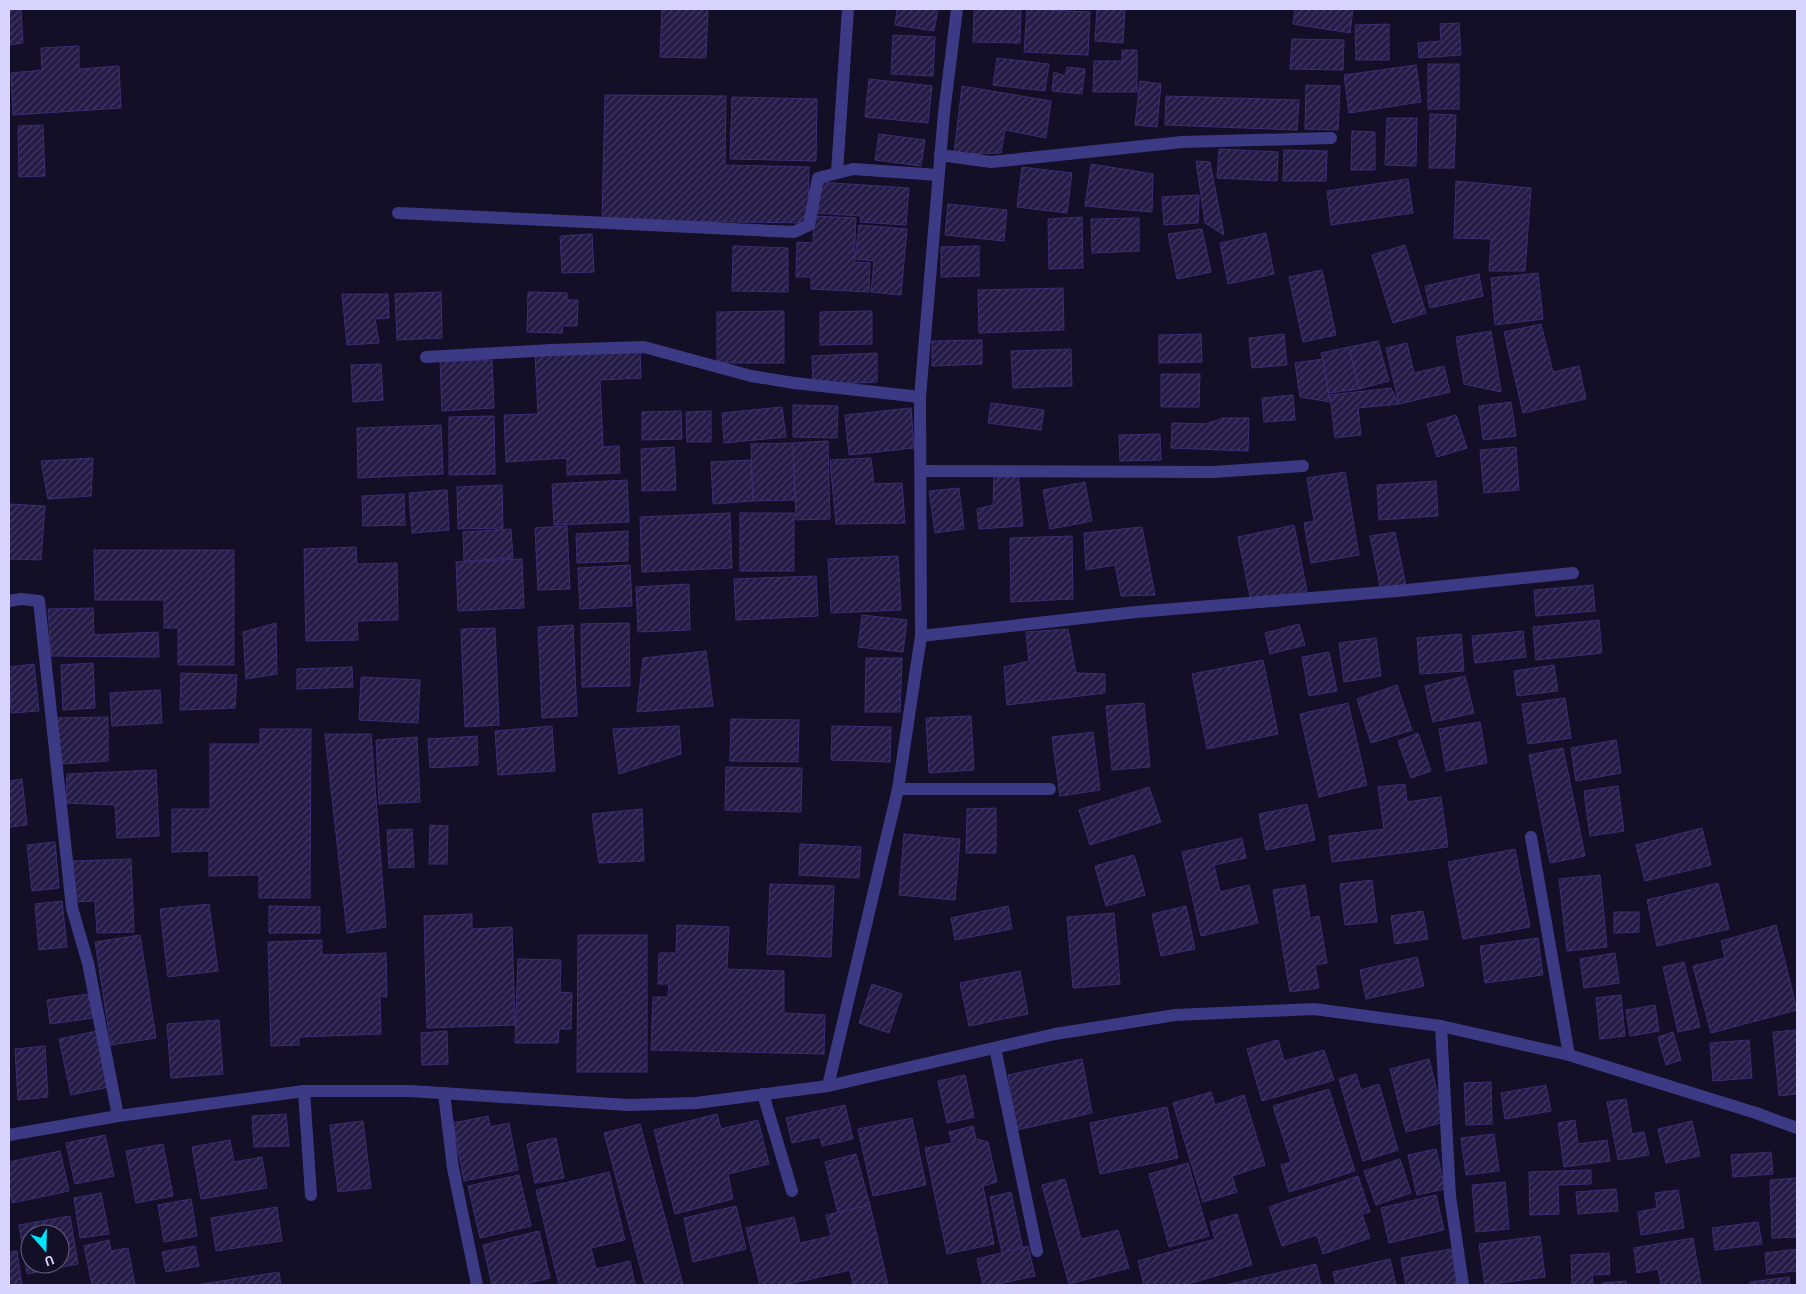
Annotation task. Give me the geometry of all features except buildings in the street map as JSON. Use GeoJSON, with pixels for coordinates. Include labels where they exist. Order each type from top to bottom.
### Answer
{"type":"FeatureCollection","features":[{"type":"Feature","properties":{"kind":"street"},"geometry":{"type":"LineString","coordinates":[[837,172],[848,9]]}},
{"type":"Feature","properties":{"kind":"street"},"geometry":{"type":"LineString","coordinates":[[828,1086],[898,789],[921,636],[920,397],[938,175],[956,9]]}},
{"type":"Feature","properties":{"kind":"street"},"geometry":{"type":"LineString","coordinates":[[940,155],[991,162],[1182,142],[1330,138]]}},
{"type":"Feature","properties":{"kind":"street"},"geometry":{"type":"LineString","coordinates":[[398,214],[794,232],[809,225],[818,178],[853,169],[938,175]]}},
{"type":"Feature","properties":{"kind":"street"},"geometry":{"type":"LineString","coordinates":[[426,358],[551,350],[644,347],[751,376],[785,382],[920,397]]}},
{"type":"Feature","properties":{"kind":"street"},"geometry":{"type":"LineString","coordinates":[[921,471],[1213,472],[1303,466]]}},
{"type":"Feature","properties":{"kind":"street"},"geometry":{"type":"LineString","coordinates":[[921,636],[1136,612],[1387,592],[1573,573]]}},
{"type":"Feature","properties":{"kind":"street"},"geometry":{"type":"LineString","coordinates":[[9,601],[22,599],[39,601],[72,908],[88,964],[118,1116]]}},
{"type":"Feature","properties":{"kind":"street"},"geometry":{"type":"LineString","coordinates":[[898,789],[1050,790]]}},
{"type":"Feature","properties":{"kind":"street"},"geometry":{"type":"LineString","coordinates":[[1531,837],[1569,1055]]}},
{"type":"Feature","properties":{"kind":"street"},"geometry":{"type":"LineString","coordinates":[[9,1135],[118,1116],[304,1091],[444,1093],[628,1105],[696,1103],[828,1086],[1055,1034],[1175,1015],[1314,1009],[1441,1026],[1569,1055],[1756,1113],[1797,1128]]}},
{"type":"Feature","properties":{"kind":"street"},"geometry":{"type":"LineString","coordinates":[[1441,1026],[1450,1196],[1464,1285]]}},
{"type":"Feature","properties":{"kind":"street"},"geometry":{"type":"LineString","coordinates":[[995,1048],[1037,1251]]}},
{"type":"Feature","properties":{"kind":"street"},"geometry":{"type":"LineString","coordinates":[[304,1091],[311,1195]]}},
{"type":"Feature","properties":{"kind":"street"},"geometry":{"type":"LineString","coordinates":[[444,1093],[453,1168],[477,1285]]}},
{"type":"Feature","properties":{"kind":"street"},"geometry":{"type":"LineString","coordinates":[[763,1094],[792,1191]]}}]}
